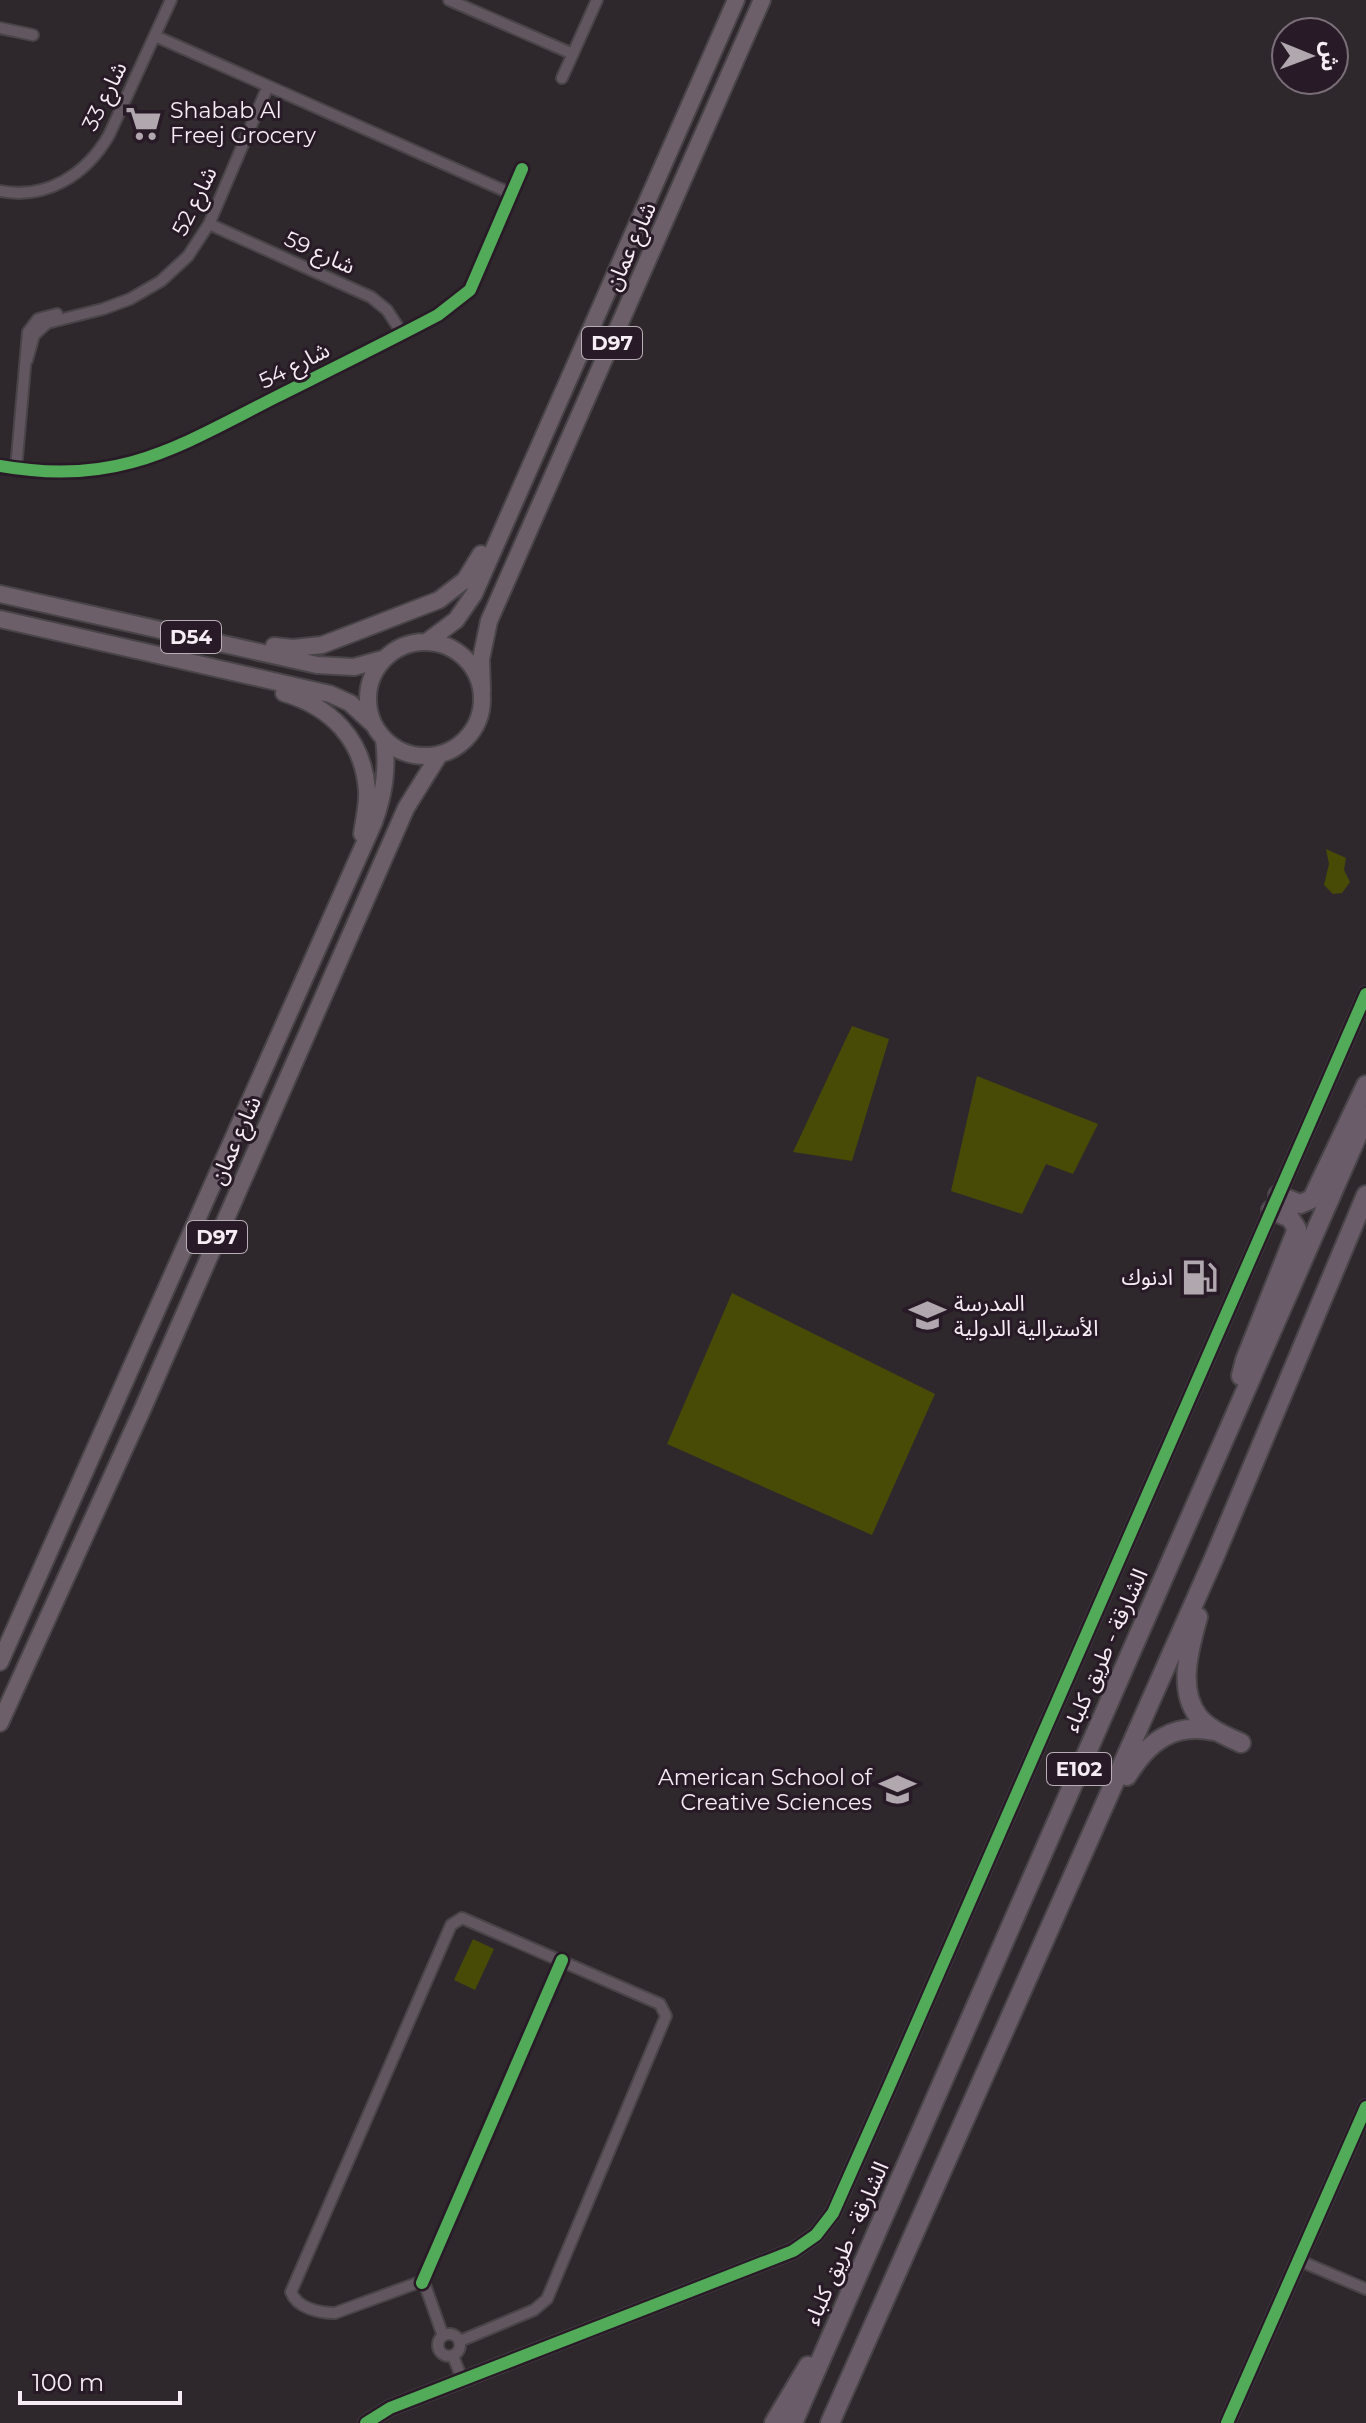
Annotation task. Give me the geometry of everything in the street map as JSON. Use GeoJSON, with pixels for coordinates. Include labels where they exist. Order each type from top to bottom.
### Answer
{"type":"FeatureCollection","features":[{"type":"Feature","properties":{"kind":"highway"},"geometry":{"type":"LineString","coordinates":[[1274,1202],[1300,1204],[1312,1199],[1366,1085]]}},
{"type":"Feature","properties":{"kind":"highway","name":"الشارقة - طريق كلباء"},"geometry":{"type":"LineString","coordinates":[[793,2423],[1366,1116]]}},
{"type":"Feature","properties":{"kind":"highway","name":"E102"},"geometry":{"type":"LineString","coordinates":[[830,2423],[1214,1558],[1366,1195]]}},
{"type":"Feature","properties":{"kind":"highway"},"geometry":{"type":"LineString","coordinates":[[1240,1402],[1245,1360],[1297,1229],[1294,1221],[1274,1202]]}},
{"type":"Feature","properties":{"kind":"highway"},"geometry":{"type":"LineString","coordinates":[[1214,1558],[1187,1667],[1188,1693],[1199,1718],[1241,1743]]}},
{"type":"Feature","properties":{"kind":"highway"},"geometry":{"type":"LineString","coordinates":[[1102,1814],[1148,1748],[1169,1733],[1196,1727],[1217,1731]]}},
{"type":"Feature","properties":{"kind":"highway"},"geometry":{"type":"LineString","coordinates":[[845,2423],[876,2318]]}},
{"type":"Feature","properties":{"kind":"highway"},"geometry":{"type":"LineString","coordinates":[[774,2423],[813,2358],[829,2343]]}},
{"type":"Feature","properties":{"kind":"main road","name":"شارع عمان"},"geometry":{"type":"LineString","coordinates":[[428,641],[456,620],[469,603],[736,0]]}},
{"type":"Feature","properties":{"kind":"main road","name":"شارع عمان"},"geometry":{"type":"LineString","coordinates":[[482,691],[481,659],[489,621],[762,0]]}},
{"type":"Feature","properties":{"kind":"main road"},"geometry":{"type":"LineString","coordinates":[[227,645],[241,639],[284,648],[313,647],[439,600],[471,573],[491,534],[511,510]]}},
{"type":"Feature","properties":{"kind":"main road","name":"D54"},"geometry":{"type":"LineString","coordinates":[[0,594],[329,667],[354,667],[383,659]]}},
{"type":"Feature","properties":{"kind":"main road","name":"D54"},"geometry":{"type":"LineString","coordinates":[[0,619],[330,694],[350,703],[373,724]]}},
{"type":"Feature","properties":{"kind":"main road"},"geometry":{"type":"LineString","coordinates":[[428,641],[447,646],[464,656],[476,672],[482,691],[479,716],[468,738],[455,749],[439,755],[410,755],[384,739],[373,724],[368,708],[368,690],[373,674],[383,659],[396,649],[412,643],[428,641]]}},
{"type":"Feature","properties":{"kind":"main road"},"geometry":{"type":"LineString","coordinates":[[236,673],[247,682],[314,704],[328,713],[350,738],[363,769],[367,792],[361,847]]}},
{"type":"Feature","properties":{"kind":"main road","name":"شارع عمان"},"geometry":{"type":"LineString","coordinates":[[0,1662],[380,806],[386,773],[384,739]]}},
{"type":"Feature","properties":{"kind":"main road","name":"شارع عمان"},"geometry":{"type":"LineString","coordinates":[[0,1723],[143,1408],[406,808],[439,755]]}},
{"type":"Feature","properties":{"kind":"street","name":"شارع 33"},"geometry":{"type":"LineString","coordinates":[[0,191],[29,193],[49,188],[69,179],[87,164],[109,135],[171,0]]}},
{"type":"Feature","properties":{"kind":"street"},"geometry":{"type":"LineString","coordinates":[[449,0],[573,54]]}},
{"type":"Feature","properties":{"kind":"street"},"geometry":{"type":"LineString","coordinates":[[562,78],[597,0]]}},
{"type":"Feature","properties":{"kind":"street"},"geometry":{"type":"LineString","coordinates":[[0,28],[33,35]]}},
{"type":"Feature","properties":{"kind":"street"},"geometry":{"type":"LineString","coordinates":[[155,36],[512,194]]}},
{"type":"Feature","properties":{"kind":"street","name":"شارع 52"},"geometry":{"type":"LineString","coordinates":[[16,469],[27,360],[39,329],[51,321],[117,304],[161,281],[188,256],[209,224],[268,86]]}},
{"type":"Feature","properties":{"kind":"street","name":"شارع 54"},"geometry":{"type":"LineString","coordinates":[[0,466],[57,473],[83,472],[127,464],[169,451],[438,315],[470,290],[522,169]]}},
{"type":"Feature","properties":{"kind":"street","name":"شارع 59"},"geometry":{"type":"LineString","coordinates":[[209,224],[371,297],[387,310],[402,333]]}},
{"type":"Feature","properties":{"kind":"street"},"geometry":{"type":"LineString","coordinates":[[366,2423],[385,2410],[793,2251],[825,2225],[891,2082],[1366,994]]}},
{"type":"Feature","properties":{"kind":"street"},"geometry":{"type":"LineString","coordinates":[[443,2336],[422,2283],[417,2282],[335,2313],[320,2312],[299,2304],[291,2292],[451,1925],[458,1919],[467,1918],[660,2004],[665,2011],[665,2021],[547,2299],[534,2310],[460,2341]]}},
{"type":"Feature","properties":{"kind":"street"},"geometry":{"type":"LineString","coordinates":[[422,2283],[562,1960]]}},
{"type":"Feature","properties":{"kind":"street"},"geometry":{"type":"LineString","coordinates":[[1227,2423],[1366,2107]]}},
{"type":"Feature","properties":{"kind":"street"},"geometry":{"type":"LineString","coordinates":[[1298,2260],[1366,2289]]}},
{"type":"Feature","properties":{"kind":"street"},"geometry":{"type":"LineString","coordinates":[[452,2334],[460,2341],[460,2351],[453,2356],[445,2356],[439,2350],[443,2336],[452,2334]]}},
{"type":"Feature","properties":{"kind":"street"},"geometry":{"type":"LineString","coordinates":[[453,2356],[462,2379]]}},
{"type":"Feature","properties":{"kind":"street"},"geometry":{"type":"LineString","coordinates":[[378,2423],[406,2404]]}},
{"type":"Feature","properties":{"kind":"shaded area"},"geometry":{"type":"Polygon","coordinates":[[[1326,849],[1346,858],[1344,870],[1350,882],[1342,893],[1333,894],[1324,885],[1329,864],[1326,849]]]}},
{"type":"Feature","properties":{"kind":"shaded area"},"geometry":{"type":"Polygon","coordinates":[[[852,1026],[889,1039],[852,1161],[793,1152],[852,1026]]]}},
{"type":"Feature","properties":{"kind":"shaded area"},"geometry":{"type":"Polygon","coordinates":[[[977,1076],[1098,1124],[1073,1174],[1046,1164],[1022,1214],[951,1191],[977,1076]]]}},
{"type":"Feature","properties":{"kind":"shaded area"},"geometry":{"type":"Polygon","coordinates":[[[732,1293],[935,1394],[872,1535],[667,1444],[732,1293]]]}},
{"type":"Feature","properties":{"kind":"shaded area"},"geometry":{"type":"Polygon","coordinates":[[[473,1939],[494,1949],[475,1990],[454,1980],[473,1939]]]}},
{"type":"Feature","properties":{"kind":"cycle path"},"geometry":{"type":"LineString","coordinates":[[0,466],[78,471],[112,467],[176,447],[438,315],[470,290],[522,169]]}},
{"type":"Feature","properties":{"kind":"cycle path"},"geometry":{"type":"LineString","coordinates":[[366,2423],[390,2408],[793,2251],[816,2235],[833,2213],[1366,994]]}},
{"type":"Feature","properties":{"kind":"cycle path"},"geometry":{"type":"LineString","coordinates":[[422,2283],[562,1960]]}},
{"type":"Feature","properties":{"kind":"cycle path"},"geometry":{"type":"LineString","coordinates":[[1227,2423],[1366,2107]]}},
{"type":"Feature","properties":{"kind":"place","name":"Shabab Al Freej Grocery"},"geometry":{"type":"Point","coordinates":[144,123]}},
{"type":"Feature","properties":{"kind":"place","name":"ادنوك"},"geometry":{"type":"Point","coordinates":[1199,1277]}},
{"type":"Feature","properties":{"kind":"place","name":"المدرسة الأسترالية الدولية"},"geometry":{"type":"Point","coordinates":[928,1316]}},
{"type":"Feature","properties":{"kind":"place","name":"American School of Creative Sciences"},"geometry":{"type":"Point","coordinates":[898,1790]}}]}
